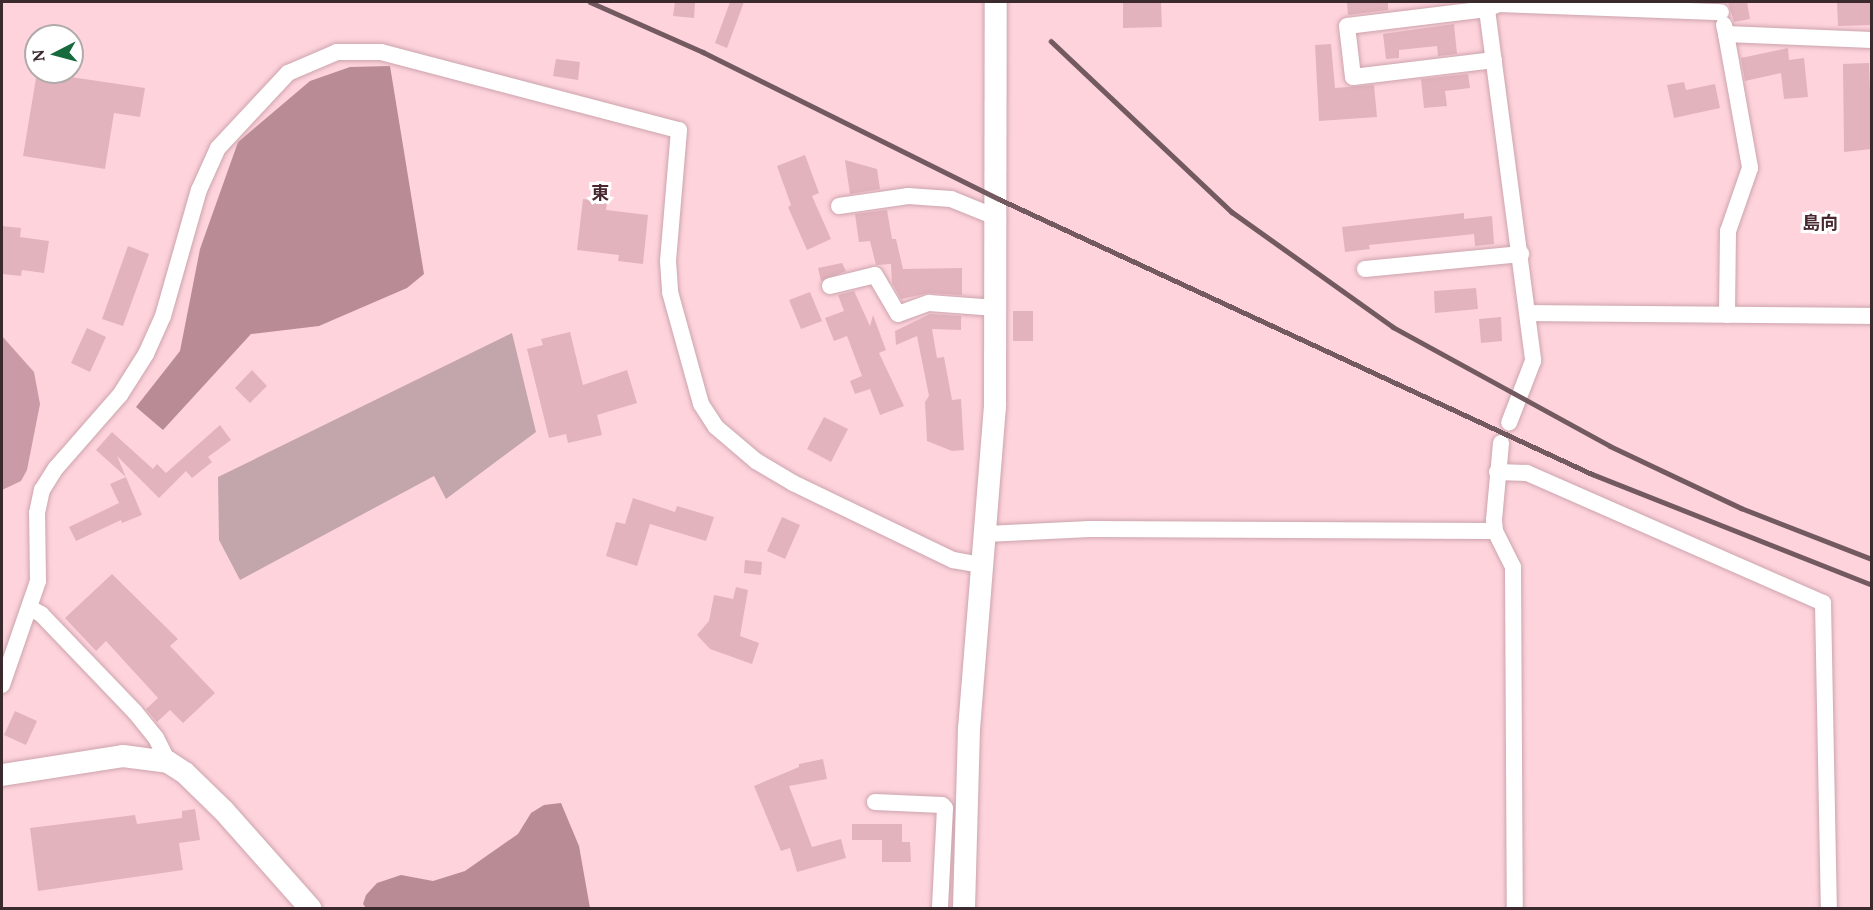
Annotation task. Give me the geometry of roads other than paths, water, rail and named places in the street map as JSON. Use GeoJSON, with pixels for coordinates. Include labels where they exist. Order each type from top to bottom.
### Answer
{"type":"FeatureCollection","features":[{"type":"Feature","properties":{"kind":"street"},"geometry":{"type":"LineString","coordinates":[[964,909],[969,729],[995,406],[998,218],[996,2]]}},
{"type":"Feature","properties":{"kind":"street"},"geometry":{"type":"LineString","coordinates":[[1494,60],[1353,77],[1347,26],[1498,4],[1720,7],[1750,168],[1728,231],[1727,315]]}},
{"type":"Feature","properties":{"kind":"street"},"geometry":{"type":"LineString","coordinates":[[1486,5],[1529,313],[1533,361],[1509,423]]}},
{"type":"Feature","properties":{"kind":"street"},"geometry":{"type":"LineString","coordinates":[[1726,34],[1872,40]]}},
{"type":"Feature","properties":{"kind":"street"},"geometry":{"type":"LineString","coordinates":[[2,685],[30,608],[40,567],[37,513],[42,490],[56,468],[120,395],[146,354],[163,316],[199,190],[218,148],[288,73],[321,57],[359,50],[513,84],[680,130],[668,261],[670,292],[700,404],[711,421],[756,461],[793,483],[953,560],[982,565]]}},
{"type":"Feature","properties":{"kind":"street"},"geometry":{"type":"LineString","coordinates":[[839,206],[908,196],[951,199],[998,218]]}},
{"type":"Feature","properties":{"kind":"street"},"geometry":{"type":"LineString","coordinates":[[1365,269],[1521,254]]}},
{"type":"Feature","properties":{"kind":"street"},"geometry":{"type":"LineString","coordinates":[[830,286],[874,275],[898,314],[929,303],[996,308]]}},
{"type":"Feature","properties":{"kind":"street"},"geometry":{"type":"LineString","coordinates":[[1529,313],[1872,316]]}},
{"type":"Feature","properties":{"kind":"street"},"geometry":{"type":"LineString","coordinates":[[1501,443],[1497,472],[1495,531],[1513,567],[1515,909]]}},
{"type":"Feature","properties":{"kind":"street"},"geometry":{"type":"LineString","coordinates":[[1497,472],[1527,473],[1823,603],[1829,909]]}},
{"type":"Feature","properties":{"kind":"street"},"geometry":{"type":"LineString","coordinates":[[986,534],[1090,529],[1495,531]]}},
{"type":"Feature","properties":{"kind":"street"},"geometry":{"type":"LineString","coordinates":[[30,608],[42,614],[135,712],[156,738],[168,762]]}},
{"type":"Feature","properties":{"kind":"street"},"geometry":{"type":"LineString","coordinates":[[2,775],[123,756],[168,762],[185,772],[224,811],[310,909]]}},
{"type":"Feature","properties":{"kind":"street"},"geometry":{"type":"LineString","coordinates":[[875,802],[942,805],[945,808],[940,909]]}},
{"type":"Feature","properties":{"kind":"railway"},"geometry":{"type":"LineString","coordinates":[[590,2],[703,52],[999,199],[1592,474],[1872,585]]}},
{"type":"Feature","properties":{"kind":"railway"},"geometry":{"type":"LineString","coordinates":[[1051,41],[1232,212],[1393,327],[1610,446],[1741,508],[1872,559]]}},
{"type":"Feature","properties":{"kind":"district","name":"東"},"geometry":{"type":"Point","coordinates":[600,193]}},
{"type":"Feature","properties":{"kind":"district","name":"島向"},"geometry":{"type":"Point","coordinates":[1820,223]}}]}
